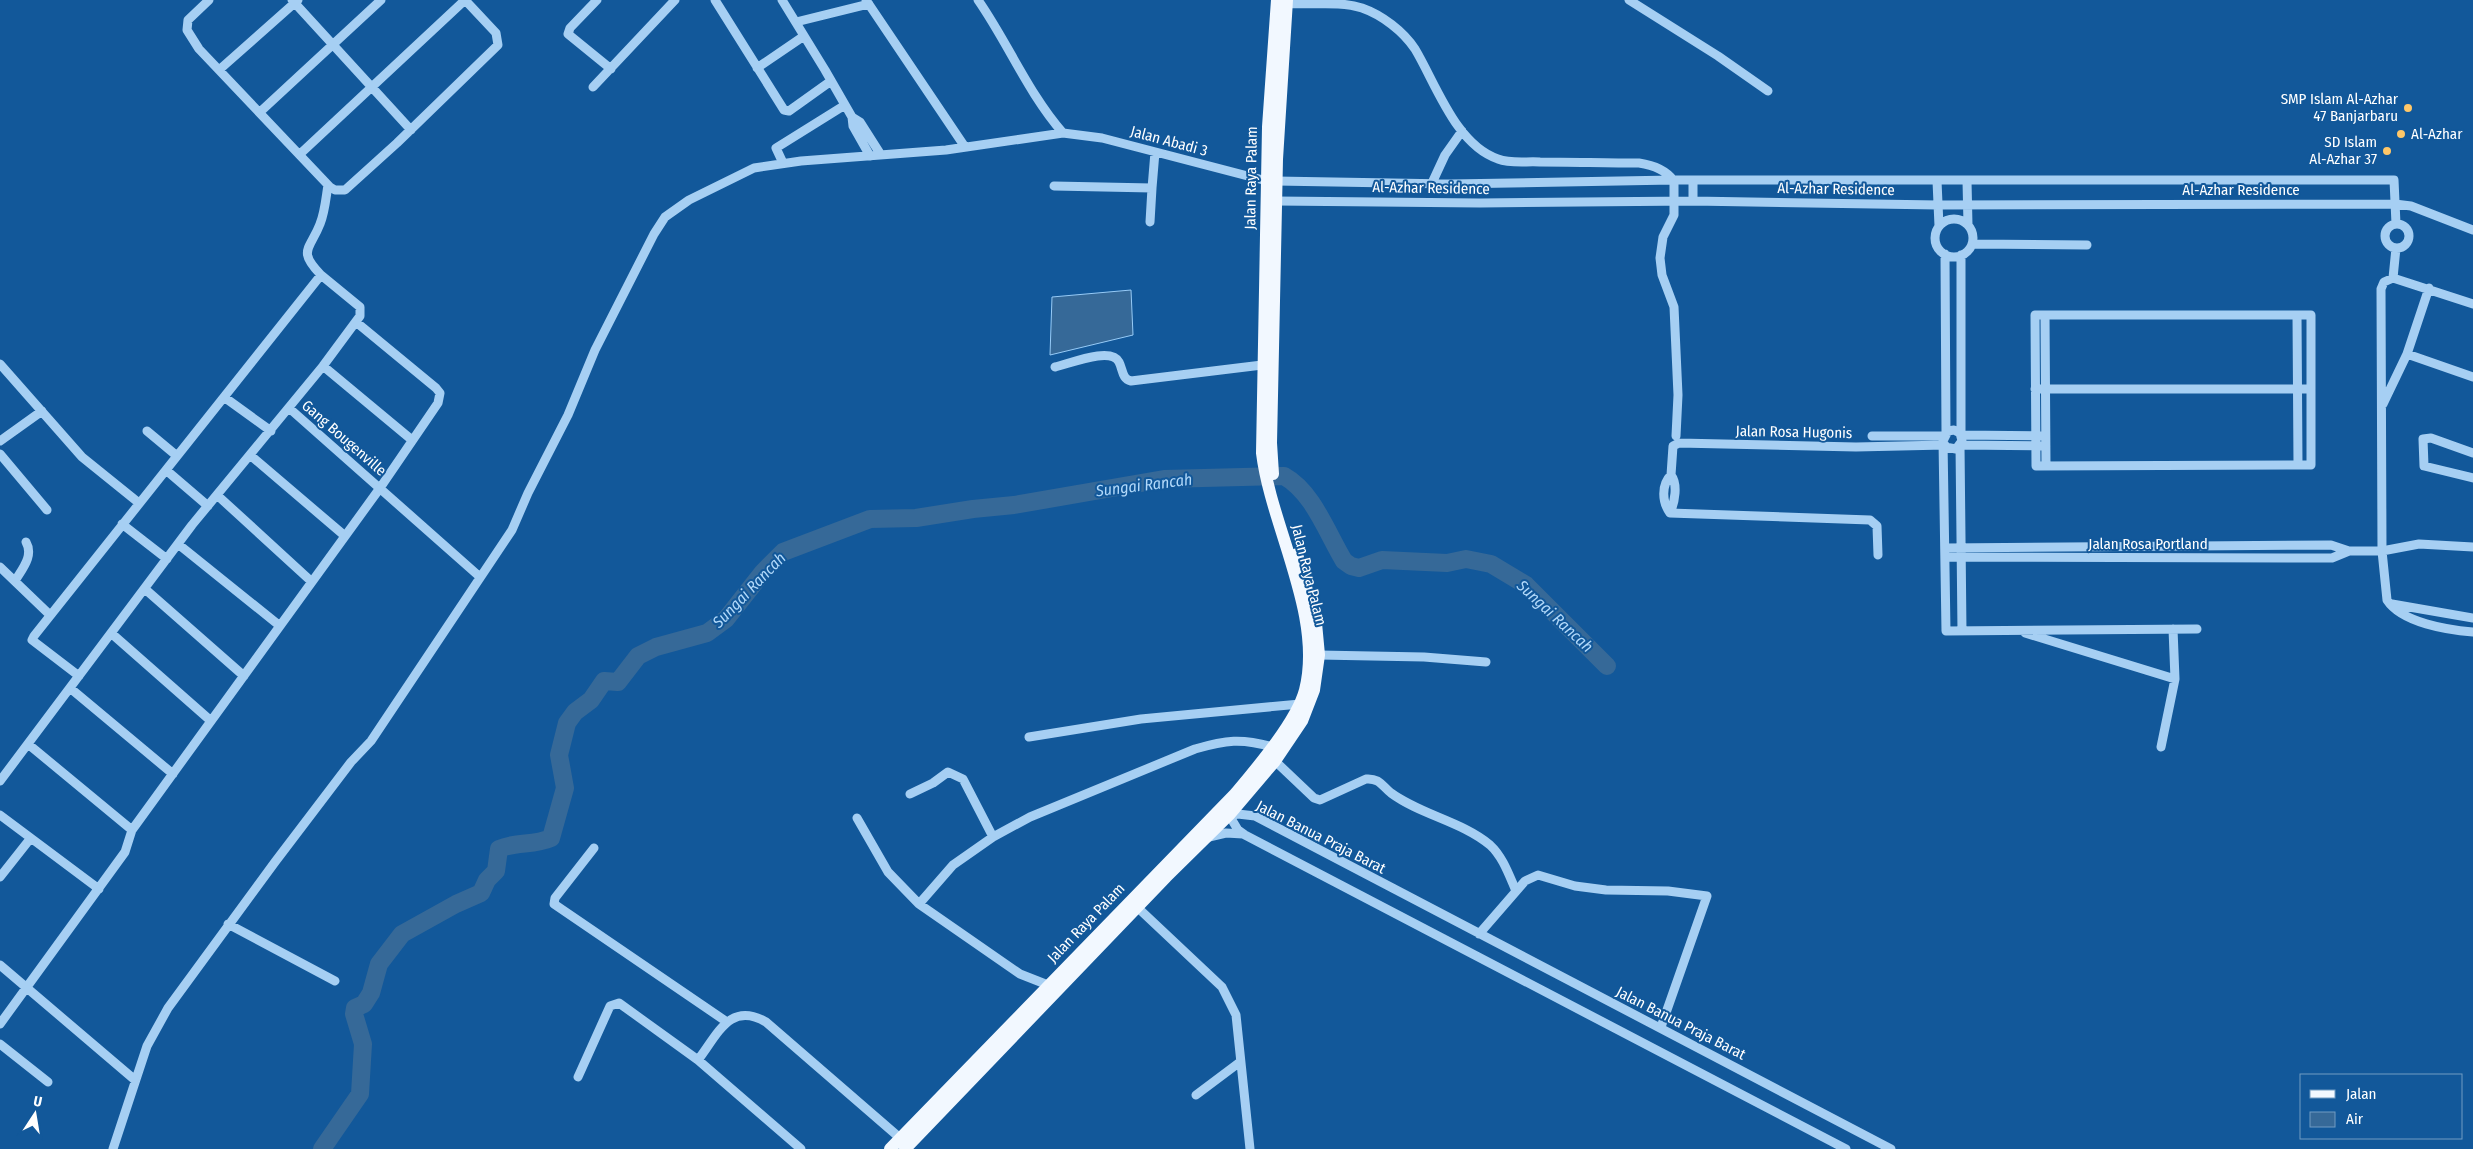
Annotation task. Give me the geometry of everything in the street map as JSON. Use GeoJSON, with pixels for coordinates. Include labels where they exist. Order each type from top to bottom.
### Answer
{"type":"FeatureCollection","features":[{"type":"Feature","properties":{"kind":"main road","name":"Jalan Raya Palam"},"geometry":{"type":"LineString","coordinates":[[1269,475],[1271,443],[1269,276],[1272,181],[1268,127],[1282,1]]}},
{"type":"Feature","properties":{"kind":"main road","name":"Jalan Raya Palam"},"geometry":{"type":"LineString","coordinates":[[949,1096],[1048,985],[1207,824],[1242,794],[1275,761],[1308,710],[1314,690],[1319,655],[1312,608],[1262,453],[1262,365],[1276,201],[1272,181]]}},
{"type":"Feature","properties":{"kind":"main road","name":"Jalan Raya Palam"},"geometry":{"type":"LineString","coordinates":[[890,1149],[903,1144],[1229,815],[1300,704],[1306,677],[1307,632],[1274,491]]}},
{"type":"Feature","properties":{"kind":"street"},"geometry":{"type":"LineString","coordinates":[[209,0],[188,20],[187,30],[199,48],[328,184],[335,190],[345,190],[411,130],[498,45],[496,33],[465,0],[300,154]]}},
{"type":"Feature","properties":{"kind":"street"},"geometry":{"type":"LineString","coordinates":[[260,112],[382,0]]}},
{"type":"Feature","properties":{"kind":"street"},"geometry":{"type":"LineString","coordinates":[[597,0],[570,28],[568,34],[611,69]]}},
{"type":"Feature","properties":{"kind":"street"},"geometry":{"type":"LineString","coordinates":[[593,87],[675,0]]}},
{"type":"Feature","properties":{"kind":"street"},"geometry":{"type":"LineString","coordinates":[[716,0],[782,108],[789,111],[831,81]]}},
{"type":"Feature","properties":{"kind":"street"},"geometry":{"type":"LineString","coordinates":[[782,0],[852,116],[860,122],[881,155]]}},
{"type":"Feature","properties":{"kind":"street"},"geometry":{"type":"LineString","coordinates":[[978,0],[1003,39],[1025,80],[1051,119],[1063,133]]}},
{"type":"Feature","properties":{"kind":"street"},"geometry":{"type":"LineString","coordinates":[[1629,0],[1718,56],[1768,91]]}},
{"type":"Feature","properties":{"kind":"street"},"geometry":{"type":"LineString","coordinates":[[220,70],[295,1],[411,130]]}},
{"type":"Feature","properties":{"kind":"street"},"geometry":{"type":"LineString","coordinates":[[1282,1],[1303,5],[1346,3],[1361,7],[1392,24],[1414,49],[1430,80],[1462,130],[1474,144],[1499,160],[1639,163],[1658,168],[1673,180],[1675,202],[1673,218],[1663,237],[1660,258],[1662,275],[1674,307],[1678,395],[1676,436]]}},
{"type":"Feature","properties":{"kind":"street"},"geometry":{"type":"LineString","coordinates":[[796,22],[868,2],[965,148]]}},
{"type":"Feature","properties":{"kind":"street"},"geometry":{"type":"LineString","coordinates":[[758,68],[804,36]]}},
{"type":"Feature","properties":{"kind":"street"},"geometry":{"type":"LineString","coordinates":[[783,163],[776,148],[845,105]]}},
{"type":"Feature","properties":{"kind":"street"},"geometry":{"type":"LineString","coordinates":[[852,116],[853,126],[870,156]]}},
{"type":"Feature","properties":{"kind":"street"},"geometry":{"type":"LineString","coordinates":[[1432,183],[1445,155],[1462,130]]}},
{"type":"Feature","properties":{"kind":"street","name":"Jalan Abadi 3"},"geometry":{"type":"LineString","coordinates":[[113,1149],[146,1046],[168,1008],[228,924],[351,762],[371,741],[512,530],[528,493],[568,415],[595,350],[654,234],[665,217],[689,200],[754,168],[783,163],[965,148],[1063,133],[1090,135],[1272,181]]}},
{"type":"Feature","properties":{"kind":"street"},"geometry":{"type":"LineString","coordinates":[[1150,222],[1155,152]]}},
{"type":"Feature","properties":{"kind":"street","name":"Al-Azhar Residence"},"geometry":{"type":"LineString","coordinates":[[1272,181],[1432,183],[1673,180],[2394,180],[2395,204]]}},
{"type":"Feature","properties":{"kind":"street"},"geometry":{"type":"LineString","coordinates":[[1692,180],[1693,201]]}},
{"type":"Feature","properties":{"kind":"street"},"geometry":{"type":"LineString","coordinates":[[1937,181],[1939,226],[1935,238],[1936,244],[1945,254],[1953,257],[1961,255],[1972,244],[1972,234],[1968,225],[1967,181]]}},
{"type":"Feature","properties":{"kind":"street"},"geometry":{"type":"LineString","coordinates":[[0,781],[178,544],[323,366],[361,313],[360,306],[320,275],[308,262],[306,253],[308,245],[320,224],[328,184]]}},
{"type":"Feature","properties":{"kind":"street"},"geometry":{"type":"LineString","coordinates":[[1054,186],[1152,188]]}},
{"type":"Feature","properties":{"kind":"street","name":"Al-Azhar Residence"},"geometry":{"type":"LineString","coordinates":[[1276,201],[1480,203],[1693,201],[1938,205],[2395,204],[2411,206],[2473,230]]}},
{"type":"Feature","properties":{"kind":"street"},"geometry":{"type":"LineString","coordinates":[[2395,204],[2396,224]]}},
{"type":"Feature","properties":{"kind":"street"},"geometry":{"type":"LineString","coordinates":[[1939,226],[1953,219],[1968,225]]}},
{"type":"Feature","properties":{"kind":"street"},"geometry":{"type":"LineString","coordinates":[[2396,224],[2390,227],[2385,236],[2390,245],[2396,248]]}},
{"type":"Feature","properties":{"kind":"street"},"geometry":{"type":"LineString","coordinates":[[2396,224],[2406,229],[2409,236],[2406,243],[2396,248]]}},
{"type":"Feature","properties":{"kind":"street"},"geometry":{"type":"LineString","coordinates":[[1972,244],[2087,245]]}},
{"type":"Feature","properties":{"kind":"street"},"geometry":{"type":"LineString","coordinates":[[2393,278],[2396,248]]}},
{"type":"Feature","properties":{"kind":"street"},"geometry":{"type":"LineString","coordinates":[[1945,254],[1946,631],[2198,629]]}},
{"type":"Feature","properties":{"kind":"street"},"geometry":{"type":"LineString","coordinates":[[1961,255],[1960,445],[1962,631]]}},
{"type":"Feature","properties":{"kind":"street"},"geometry":{"type":"LineString","coordinates":[[79,676],[32,640],[320,275]]}},
{"type":"Feature","properties":{"kind":"street"},"geometry":{"type":"LineString","coordinates":[[2473,304],[2429,288],[2393,278],[2384,282],[2381,289],[2382,551],[2388,603],[2427,624],[2442,629],[2473,632]]}},
{"type":"Feature","properties":{"kind":"street"},"geometry":{"type":"LineString","coordinates":[[1945,285],[1961,285]]}},
{"type":"Feature","properties":{"kind":"street"},"geometry":{"type":"LineString","coordinates":[[2381,409],[2407,354],[2429,288]]}},
{"type":"Feature","properties":{"kind":"street"},"geometry":{"type":"LineString","coordinates":[[2035,315],[2297,315],[2310,315],[2311,465],[2036,466],[2035,315]]}},
{"type":"Feature","properties":{"kind":"street"},"geometry":{"type":"LineString","coordinates":[[2045,315],[2046,466]]}},
{"type":"Feature","properties":{"kind":"street"},"geometry":{"type":"LineString","coordinates":[[2297,315],[2298,465]]}},
{"type":"Feature","properties":{"kind":"street"},"geometry":{"type":"LineString","coordinates":[[0,1024],[62,936],[125,852],[132,830],[380,488],[438,403],[440,393],[356,322]]}},
{"type":"Feature","properties":{"kind":"street"},"geometry":{"type":"LineString","coordinates":[[1055,367],[1108,354],[1116,358],[1125,378],[1131,381],[1262,365]]}},
{"type":"Feature","properties":{"kind":"street"},"geometry":{"type":"LineString","coordinates":[[2407,354],[2473,377]]}},
{"type":"Feature","properties":{"kind":"street"},"geometry":{"type":"LineString","coordinates":[[323,366],[412,440]]}},
{"type":"Feature","properties":{"kind":"street"},"geometry":{"type":"LineString","coordinates":[[2,369],[82,457],[139,503]]}},
{"type":"Feature","properties":{"kind":"street"},"geometry":{"type":"LineString","coordinates":[[2035,389],[2311,389]]}},
{"type":"Feature","properties":{"kind":"street"},"geometry":{"type":"LineString","coordinates":[[224,397],[271,431]]}},
{"type":"Feature","properties":{"kind":"street","name":"Gang Bougenville"},"geometry":{"type":"LineString","coordinates":[[289,408],[480,577]]}},
{"type":"Feature","properties":{"kind":"street"},"geometry":{"type":"LineString","coordinates":[[0,441],[42,412]]}},
{"type":"Feature","properties":{"kind":"street"},"geometry":{"type":"LineString","coordinates":[[1945,440],[1954,430],[1961,435],[2046,436]]}},
{"type":"Feature","properties":{"kind":"street"},"geometry":{"type":"LineString","coordinates":[[148,431],[177,456]]}},
{"type":"Feature","properties":{"kind":"street","name":"Jalan Rosa Hugonis"},"geometry":{"type":"LineString","coordinates":[[1872,436],[1945,440]]}},
{"type":"Feature","properties":{"kind":"street"},"geometry":{"type":"LineString","coordinates":[[2473,453],[2431,438],[2423,439],[2424,466],[2473,478]]}},
{"type":"Feature","properties":{"kind":"street"},"geometry":{"type":"LineString","coordinates":[[1945,440],[1956,449],[1960,445],[2046,446]]}},
{"type":"Feature","properties":{"kind":"street","name":"Jalan Rosa Hugonis"},"geometry":{"type":"LineString","coordinates":[[1878,555],[1877,526],[1870,520],[1670,513],[1664,505],[1664,499],[1666,480],[1671,475],[1673,446],[1679,443],[1856,447],[1945,440]]}},
{"type":"Feature","properties":{"kind":"street"},"geometry":{"type":"LineString","coordinates":[[0,454],[47,510]]}},
{"type":"Feature","properties":{"kind":"street"},"geometry":{"type":"LineString","coordinates":[[250,455],[345,536]]}},
{"type":"Feature","properties":{"kind":"street"},"geometry":{"type":"LineString","coordinates":[[166,470],[208,506]]}},
{"type":"Feature","properties":{"kind":"street"},"geometry":{"type":"LineString","coordinates":[[217,495],[312,582]]}},
{"type":"Feature","properties":{"kind":"street"},"geometry":{"type":"LineString","coordinates":[[122,524],[167,560]]}},
{"type":"Feature","properties":{"kind":"street"},"geometry":{"type":"LineString","coordinates":[[15,581],[29,557],[29,547],[26,542]]}},
{"type":"Feature","properties":{"kind":"street"},"geometry":{"type":"LineString","coordinates":[[178,544],[280,626]]}},
{"type":"Feature","properties":{"kind":"street","name":"Jalan Rosa Portland"},"geometry":{"type":"LineString","coordinates":[[1946,553],[2332,558],[2349,551],[2382,551],[2419,544],[2473,547]]}},
{"type":"Feature","properties":{"kind":"street"},"geometry":{"type":"LineString","coordinates":[[0,567],[50,615]]}},
{"type":"Feature","properties":{"kind":"street"},"geometry":{"type":"LineString","coordinates":[[144,589],[244,676]]}},
{"type":"Feature","properties":{"kind":"street"},"geometry":{"type":"LineString","coordinates":[[2388,603],[2473,618]]}},
{"type":"Feature","properties":{"kind":"street"},"geometry":{"type":"LineString","coordinates":[[2161,747],[2175,679],[2173,629]]}},
{"type":"Feature","properties":{"kind":"street"},"geometry":{"type":"LineString","coordinates":[[2016,630],[2175,679]]}},
{"type":"Feature","properties":{"kind":"street"},"geometry":{"type":"LineString","coordinates":[[111,633],[211,721]]}},
{"type":"Feature","properties":{"kind":"street"},"geometry":{"type":"LineString","coordinates":[[1319,655],[1424,657],[1486,662]]}},
{"type":"Feature","properties":{"kind":"street"},"geometry":{"type":"LineString","coordinates":[[70,688],[173,774]]}},
{"type":"Feature","properties":{"kind":"street"},"geometry":{"type":"LineString","coordinates":[[1029,737],[1141,719],[1300,704]]}},
{"type":"Feature","properties":{"kind":"street"},"geometry":{"type":"LineString","coordinates":[[919,904],[953,865],[993,837],[1030,817],[1195,749],[1237,740],[1273,748]]}},
{"type":"Feature","properties":{"kind":"street"},"geometry":{"type":"LineString","coordinates":[[28,744],[132,830]]}},
{"type":"Feature","properties":{"kind":"street"},"geometry":{"type":"LineString","coordinates":[[1275,761],[1314,798],[1320,800],[1366,779],[1374,778],[1391,793],[1474,834],[1490,846],[1503,862],[1516,891]]}},
{"type":"Feature","properties":{"kind":"street"},"geometry":{"type":"LineString","coordinates":[[910,794],[933,783],[948,772],[958,775],[968,786],[993,837]]}},
{"type":"Feature","properties":{"kind":"street"},"geometry":{"type":"LineString","coordinates":[[1242,794],[1247,811],[1255,816]]}},
{"type":"Feature","properties":{"kind":"street"},"geometry":{"type":"LineString","coordinates":[[0,815],[99,889]]}},
{"type":"Feature","properties":{"kind":"street"},"geometry":{"type":"LineString","coordinates":[[1207,824],[1229,815],[1238,830],[1245,835],[1846,1149]]}},
{"type":"Feature","properties":{"kind":"street","name":"Jalan Banua Praja Barat"},"geometry":{"type":"LineString","coordinates":[[1229,815],[1255,816],[1891,1149]]}},
{"type":"Feature","properties":{"kind":"street"},"geometry":{"type":"LineString","coordinates":[[857,818],[888,872],[919,904],[1020,974],[1048,985]]}},
{"type":"Feature","properties":{"kind":"street"},"geometry":{"type":"LineString","coordinates":[[1206,838],[1226,832],[1245,835]]}},
{"type":"Feature","properties":{"kind":"street"},"geometry":{"type":"LineString","coordinates":[[0,877],[30,839]]}},
{"type":"Feature","properties":{"kind":"street"},"geometry":{"type":"LineString","coordinates":[[594,848],[554,898],[554,904],[728,1022]]}},
{"type":"Feature","properties":{"kind":"street"},"geometry":{"type":"LineString","coordinates":[[1479,934],[1525,880],[1538,875],[1575,886],[1606,890],[1668,891],[1707,896],[1661,1027]]}},
{"type":"Feature","properties":{"kind":"street"},"geometry":{"type":"LineString","coordinates":[[1137,908],[1222,987],[1236,1015],[1250,1149]]}},
{"type":"Feature","properties":{"kind":"street"},"geometry":{"type":"LineString","coordinates":[[228,924],[335,981]]}},
{"type":"Feature","properties":{"kind":"street"},"geometry":{"type":"LineString","coordinates":[[0,965],[135,1080]]}},
{"type":"Feature","properties":{"kind":"street"},"geometry":{"type":"LineString","coordinates":[[578,1077],[610,1006],[614,1003],[619,1003],[698,1060],[801,1149]]}},
{"type":"Feature","properties":{"kind":"street"},"geometry":{"type":"LineString","coordinates":[[698,1060],[735,1016],[746,1014],[766,1022],[903,1144]]}},
{"type":"Feature","properties":{"kind":"street"},"geometry":{"type":"LineString","coordinates":[[0,1044],[48,1082]]}},
{"type":"Feature","properties":{"kind":"street"},"geometry":{"type":"LineString","coordinates":[[1196,1095],[1240,1062]]}},
{"type":"Feature","properties":{"kind":"water"},"geometry":{"type":"Polygon","coordinates":[[[1131,290],[1133,335],[1050,355],[1052,297],[1131,290]]]}},
{"type":"Feature","properties":{"kind":"waterway","name":"Sungai Rancah"},"geometry":{"type":"LineString","coordinates":[[322,1149],[360,1094],[363,1044],[354,1014],[355,1008],[364,1004],[371,993],[379,964],[402,934],[456,904],[481,893],[487,880],[496,871],[499,849],[551,838],[565,788],[559,755],[567,723],[575,712],[591,700],[604,681],[618,682],[638,656],[656,647],[707,633],[726,619],[763,572],[783,552],[870,519],[916,518],[1014,505],[1164,479],[1284,476],[1303,492],[1319,514],[1344,561],[1351,566],[1359,568],[1382,560],[1447,563],[1466,559],[1491,564],[1526,585],[1607,666]]}},
{"type":"Feature","properties":{"kind":"place","name":"SMP Islam Al-Azhar 47 Banjarbaru"},"geometry":{"type":"Point","coordinates":[2408,108]}},
{"type":"Feature","properties":{"kind":"place","name":"Al-Azhar"},"geometry":{"type":"Point","coordinates":[2401,134]}},
{"type":"Feature","properties":{"kind":"place","name":"SD Islam Al-Azhar 37"},"geometry":{"type":"Point","coordinates":[2387,151]}}]}
